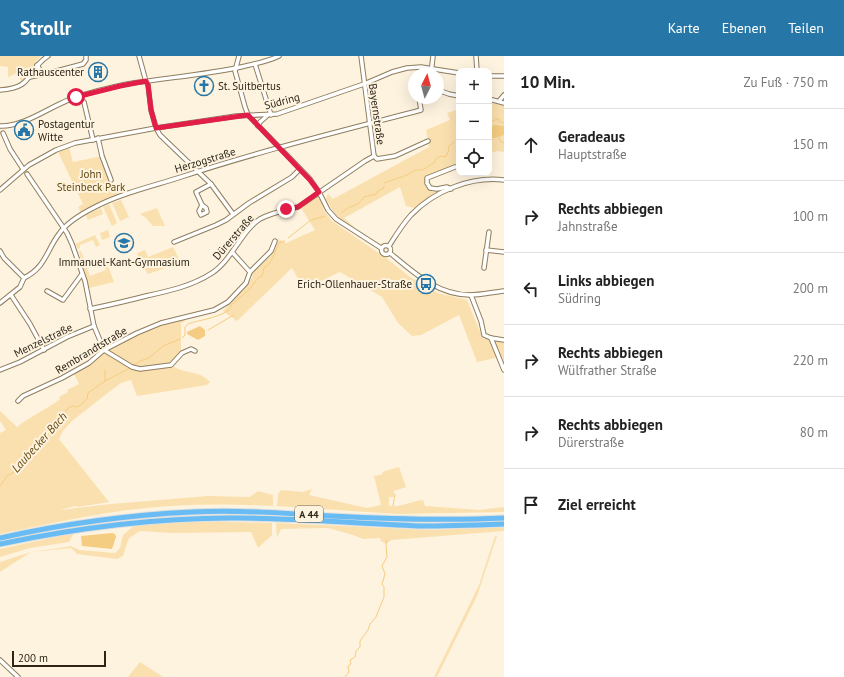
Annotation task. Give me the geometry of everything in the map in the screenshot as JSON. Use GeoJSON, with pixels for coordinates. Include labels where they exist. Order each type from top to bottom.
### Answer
{"type":"FeatureCollection","features":[{"type":"Feature","properties":{"kind":"highway","name":"A 44"},"geometry":{"type":"LineString","coordinates":[[0,538],[42,529],[113,518],[193,512],[276,513],[422,520],[504,518]]}},
{"type":"Feature","properties":{"kind":"highway","name":"A 44"},"geometry":{"type":"LineString","coordinates":[[0,544],[44,535],[114,524],[193,518],[300,519],[420,526],[504,524]]}},
{"type":"Feature","properties":{"kind":"street"},"geometry":{"type":"LineString","coordinates":[[0,90],[18,87],[30,77],[37,65],[48,56]]}},
{"type":"Feature","properties":{"kind":"street"},"geometry":{"type":"LineString","coordinates":[[30,77],[83,64],[86,60],[86,56]]}},
{"type":"Feature","properties":{"kind":"street"},"geometry":{"type":"LineString","coordinates":[[140,56],[148,85],[151,110],[156,128],[162,138],[211,184],[233,214]]}},
{"type":"Feature","properties":{"kind":"street"},"geometry":{"type":"LineString","coordinates":[[239,56],[236,68],[248,115],[300,169],[319,192],[325,205],[336,219],[382,248],[384,254],[390,252]]}},
{"type":"Feature","properties":{"kind":"street"},"geometry":{"type":"LineString","coordinates":[[0,126],[20,123],[61,102],[76,97],[146,81],[205,74],[236,68],[255,64],[279,56]]}},
{"type":"Feature","properties":{"kind":"street","name":"Bayernstraße"},"geometry":{"type":"LineString","coordinates":[[319,192],[326,189],[374,156],[361,56]]}},
{"type":"Feature","properties":{"kind":"street"},"geometry":{"type":"LineString","coordinates":[[431,68],[433,56]]}},
{"type":"Feature","properties":{"kind":"street"},"geometry":{"type":"LineString","coordinates":[[476,56],[477,68]]}},
{"type":"Feature","properties":{"kind":"street"},"geometry":{"type":"LineString","coordinates":[[255,64],[270,115],[260,122],[258,126]]}},
{"type":"Feature","properties":{"kind":"street"},"geometry":{"type":"LineString","coordinates":[[37,65],[43,75]]}},
{"type":"Feature","properties":{"kind":"street","name":"Südring"},"geometry":{"type":"LineString","coordinates":[[0,190],[23,169],[71,144],[156,128],[248,115],[270,115],[408,68]]}},
{"type":"Feature","properties":{"kind":"street","name":"Südring"},"geometry":{"type":"LineString","coordinates":[[409,68],[431,68]]}},
{"type":"Feature","properties":{"kind":"street","name":"Südring"},"geometry":{"type":"LineString","coordinates":[[444,70],[456,72]]}},
{"type":"Feature","properties":{"kind":"street"},"geometry":{"type":"LineString","coordinates":[[492,76],[504,76]]}},
{"type":"Feature","properties":{"kind":"street"},"geometry":{"type":"LineString","coordinates":[[444,93],[456,95]]}},
{"type":"Feature","properties":{"kind":"street"},"geometry":{"type":"LineString","coordinates":[[499,101],[504,95]]}},
{"type":"Feature","properties":{"kind":"street"},"geometry":{"type":"LineString","coordinates":[[492,100],[504,103]]}},
{"type":"Feature","properties":{"kind":"street"},"geometry":{"type":"LineString","coordinates":[[84,102],[92,140]]}},
{"type":"Feature","properties":{"kind":"street","name":"Herzogstraße"},"geometry":{"type":"LineString","coordinates":[[0,303],[22,284],[24,278],[37,270],[46,259],[54,241],[63,228],[105,202],[198,171],[421,110],[420,104]]}},
{"type":"Feature","properties":{"kind":"street"},"geometry":{"type":"LineString","coordinates":[[3,133],[23,169]]}},
{"type":"Feature","properties":{"kind":"street"},"geometry":{"type":"LineString","coordinates":[[98,138],[102,156],[111,180]]}},
{"type":"Feature","properties":{"kind":"street"},"geometry":{"type":"LineString","coordinates":[[374,156],[377,159],[395,156],[428,141]]}},
{"type":"Feature","properties":{"kind":"street"},"geometry":{"type":"LineString","coordinates":[[451,189],[447,186],[437,189],[430,188],[427,178],[455,166]]}},
{"type":"Feature","properties":{"kind":"street"},"geometry":{"type":"LineString","coordinates":[[174,242],[216,225],[292,177],[300,169]]}},
{"type":"Feature","properties":{"kind":"street"},"geometry":{"type":"LineString","coordinates":[[27,174],[72,244],[82,274],[94,326],[104,350],[132,367],[140,369],[171,365],[182,353],[191,349],[196,351]]}},
{"type":"Feature","properties":{"kind":"street"},"geometry":{"type":"LineString","coordinates":[[504,180],[494,179],[477,181],[451,189],[432,198],[411,214],[389,246],[390,252],[422,279],[440,289],[454,293],[471,295],[504,291]]}},
{"type":"Feature","properties":{"kind":"street"},"geometry":{"type":"LineString","coordinates":[[202,205],[196,192],[211,184]]}},
{"type":"Feature","properties":{"kind":"street","name":"Dürerstraße"},"geometry":{"type":"LineString","coordinates":[[90,309],[172,290],[203,279],[214,272],[226,261],[251,228],[259,220],[286,209],[298,207],[319,192]]}},
{"type":"Feature","properties":{"kind":"street"},"geometry":{"type":"LineString","coordinates":[[484,268],[489,232]]}},
{"type":"Feature","properties":{"kind":"street","name":"Rembrandtstraße"},"geometry":{"type":"LineString","coordinates":[[18,401],[23,396],[62,378],[89,363],[104,350],[137,333],[161,324],[214,310],[228,302],[246,283],[250,272],[270,251],[275,241]]}},
{"type":"Feature","properties":{"kind":"street"},"geometry":{"type":"LineString","coordinates":[[382,248],[384,245],[389,246]]}},
{"type":"Feature","properties":{"kind":"street"},"geometry":{"type":"LineString","coordinates":[[486,250],[504,252]]}},
{"type":"Feature","properties":{"kind":"street"},"geometry":{"type":"LineString","coordinates":[[232,252],[250,272]]}},
{"type":"Feature","properties":{"kind":"street"},"geometry":{"type":"LineString","coordinates":[[0,253],[24,278]]}},
{"type":"Feature","properties":{"kind":"street"},"geometry":{"type":"LineString","coordinates":[[47,291],[63,300],[82,274]]}},
{"type":"Feature","properties":{"kind":"street"},"geometry":{"type":"LineString","coordinates":[[11,295],[30,324],[44,350]]}},
{"type":"Feature","properties":{"kind":"street"},"geometry":{"type":"LineString","coordinates":[[471,295],[484,335],[491,338],[504,340]]}},
{"type":"Feature","properties":{"kind":"street","name":"Menzelstraße"},"geometry":{"type":"LineString","coordinates":[[0,370],[20,362],[67,337],[94,326]]}},
{"type":"Feature","properties":{"kind":"street"},"geometry":{"type":"LineString","coordinates":[[491,338],[504,370]]}},
{"type":"Feature","properties":{"kind":"street"},"geometry":{"type":"LineString","coordinates":[[0,660],[18,677]]}},
{"type":"Feature","properties":{"kind":"green space"},"geometry":{"type":"Polygon","coordinates":[[[0,56],[41,56],[21,82],[20,79],[22,71],[8,77],[8,67],[0,66],[0,56]]]}},
{"type":"Feature","properties":{"kind":"green space"},"geometry":{"type":"Polygon","coordinates":[[[492,103],[504,106],[504,152],[492,152],[492,103]]]}},
{"type":"Feature","properties":{"kind":"green space"},"geometry":{"type":"Polygon","coordinates":[[[456,110],[456,164],[428,176],[425,182],[428,189],[433,192],[441,190],[415,208],[406,206],[400,187],[344,218],[356,229],[346,224],[338,217],[326,199],[328,194],[333,199],[429,147],[426,130],[450,120],[447,113],[456,110]]]}},
{"type":"Feature","properties":{"kind":"green space","name":"John Steinbeck Park"},"geometry":{"type":"Polygon","coordinates":[[[69,147],[73,162],[102,156],[119,197],[82,215],[78,207],[83,204],[58,152],[69,147]]]}},
{"type":"Feature","properties":{"kind":"green space"},"geometry":{"type":"Polygon","coordinates":[[[319,195],[325,212],[332,221],[386,258],[410,277],[438,293],[467,300],[483,339],[491,338],[504,343],[504,366],[500,357],[477,362],[459,315],[421,335],[412,336],[398,323],[382,297],[340,272],[304,289],[292,268],[237,321],[223,311],[253,277],[251,275],[268,255],[270,255],[279,239],[286,243],[315,230],[301,208],[319,195]]]}},
{"type":"Feature","properties":{"kind":"green space"},"geometry":{"type":"Polygon","coordinates":[[[121,200],[129,217],[120,221],[112,203],[121,200]]]}},
{"type":"Feature","properties":{"kind":"green space"},"geometry":{"type":"Polygon","coordinates":[[[109,204],[117,223],[112,226],[103,207],[109,204]]]}},
{"type":"Feature","properties":{"kind":"green space"},"geometry":{"type":"Polygon","coordinates":[[[101,208],[103,214],[88,220],[86,215],[101,208]]]}},
{"type":"Feature","properties":{"kind":"green space"},"geometry":{"type":"Polygon","coordinates":[[[157,208],[165,226],[153,226],[140,214],[157,208]]]}},
{"type":"Feature","properties":{"kind":"green space"},"geometry":{"type":"Polygon","coordinates":[[[108,230],[110,237],[102,240],[100,233],[108,230]]]}},
{"type":"Feature","properties":{"kind":"green space"},"geometry":{"type":"Polygon","coordinates":[[[95,235],[100,245],[96,247],[93,240],[80,245],[80,248],[78,249],[75,244],[95,235]]]}},
{"type":"Feature","properties":{"kind":"green space"},"geometry":{"type":"Polygon","coordinates":[[[173,247],[181,263],[148,274],[142,266],[137,253],[145,250],[148,257],[173,247]]]}},
{"type":"Feature","properties":{"kind":"green space"},"geometry":{"type":"Polygon","coordinates":[[[81,251],[90,276],[106,270],[104,267],[108,266],[114,282],[89,288],[79,252],[81,251]]]}},
{"type":"Feature","properties":{"kind":"green space"},"geometry":{"type":"Polygon","coordinates":[[[185,317],[185,321],[181,323],[181,352],[171,365],[181,370],[206,378],[210,382],[207,385],[137,396],[131,380],[121,383],[72,421],[63,431],[59,439],[109,502],[78,507],[75,506],[60,510],[208,496],[250,497],[258,491],[273,495],[273,506],[213,504],[134,509],[57,522],[0,534],[0,433],[6,430],[0,421],[0,411],[17,427],[60,399],[59,397],[68,392],[67,390],[79,384],[73,372],[89,363],[104,350],[161,323],[185,317]]]}},
{"type":"Feature","properties":{"kind":"green space"},"geometry":{"type":"Polygon","coordinates":[[[399,467],[406,487],[394,491],[394,497],[389,497],[389,506],[397,506],[423,500],[425,506],[479,510],[504,507],[504,512],[397,514],[277,506],[278,494],[281,490],[303,492],[312,489],[309,495],[367,508],[381,505],[374,476],[399,467]]]}},
{"type":"Feature","properties":{"kind":"green space"},"geometry":{"type":"Polygon","coordinates":[[[184,521],[272,523],[272,535],[258,548],[251,532],[172,533],[140,531],[129,538],[123,556],[117,559],[77,554],[71,548],[31,552],[70,546],[79,550],[115,553],[120,548],[123,535],[136,524],[184,521]]]}},
{"type":"Feature","properties":{"kind":"green space"},"geometry":{"type":"Polygon","coordinates":[[[276,523],[431,530],[504,527],[504,531],[391,540],[386,544],[381,541],[380,538],[363,539],[328,528],[281,529],[277,538],[276,523]]]}},
{"type":"Feature","properties":{"kind":"green space"},"geometry":{"type":"Polygon","coordinates":[[[74,533],[69,542],[30,548],[0,557],[0,549],[74,533]]]}},
{"type":"Feature","properties":{"kind":"green space"},"geometry":{"type":"Polygon","coordinates":[[[495,536],[497,536],[477,596],[437,677],[434,677],[479,585],[495,536]]]}},
{"type":"Feature","properties":{"kind":"green space"},"geometry":{"type":"Polygon","coordinates":[[[31,552],[0,572],[0,562],[31,552]]]}},
{"type":"Feature","properties":{"kind":"green space"},"geometry":{"type":"Polygon","coordinates":[[[140,662],[163,677],[128,677],[140,662]]]}},
{"type":"Feature","properties":{"kind":"shaded area"},"geometry":{"type":"Polygon","coordinates":[[[492,126],[504,126],[504,135],[492,139],[492,126]]]}},
{"type":"Feature","properties":{"kind":"shaded area"},"geometry":{"type":"Polygon","coordinates":[[[200,326],[205,330],[205,336],[198,340],[187,334],[187,332],[200,326]]]}},
{"type":"Feature","properties":{"kind":"shaded area"},"geometry":{"type":"Polygon","coordinates":[[[115,534],[116,537],[112,549],[82,546],[81,536],[115,534]]]}},
{"type":"Feature","properties":{"kind":"waterway","name":"Laubecker Bach"},"geometry":{"type":"LineString","coordinates":[[492,122],[499,119],[500,122],[504,123]]}},
{"type":"Feature","properties":{"kind":"waterway"},"geometry":{"type":"LineString","coordinates":[[499,136],[500,141],[504,143]]}},
{"type":"Feature","properties":{"kind":"waterway","name":"Laubecker Bach"},"geometry":{"type":"LineString","coordinates":[[384,183],[407,175],[415,170],[422,170],[434,163],[435,160],[441,156],[446,157],[449,150],[448,147],[454,142]]}},
{"type":"Feature","properties":{"kind":"waterway","name":"Laubecker Bach"},"geometry":{"type":"LineString","coordinates":[[341,213],[358,204],[364,197],[376,194],[384,188],[384,186]]}},
{"type":"Feature","properties":{"kind":"waterway","name":"Laubecker Bach"},"geometry":{"type":"LineString","coordinates":[[288,238],[311,220],[325,216]]}},
{"type":"Feature","properties":{"kind":"waterway","name":"Laubecker Bach"},"geometry":{"type":"LineString","coordinates":[[182,338],[185,335],[185,327],[188,324],[226,312],[232,304],[250,289],[258,278],[262,276],[264,268],[271,260],[279,243],[285,241]]}},
{"type":"Feature","properties":{"kind":"waterway"},"geometry":{"type":"LineString","coordinates":[[208,330],[234,315]]}},
{"type":"Feature","properties":{"kind":"waterway","name":"Laubecker Bach"},"geometry":{"type":"LineString","coordinates":[[133,366],[140,361],[149,358],[163,346],[180,339]]}},
{"type":"Feature","properties":{"kind":"waterway","name":"Laubecker Bach"},"geometry":{"type":"LineString","coordinates":[[0,486],[7,476],[14,472],[20,461],[32,452],[43,439],[51,424],[63,416],[68,408],[73,406],[78,407],[87,399],[88,393],[105,381],[130,368]]}},
{"type":"Feature","properties":{"kind":"waterway"},"geometry":{"type":"LineString","coordinates":[[105,370],[105,381]]}},
{"type":"Feature","properties":{"kind":"waterway"},"geometry":{"type":"LineString","coordinates":[[393,506],[395,494]]}},
{"type":"Feature","properties":{"kind":"waterway"},"geometry":{"type":"LineString","coordinates":[[345,677],[349,672],[348,666],[351,664],[350,660],[355,657],[356,651],[360,647],[360,641],[376,617],[384,597],[384,587],[382,584],[385,574],[382,566],[387,557],[387,540]]}},
{"type":"Feature","properties":{"kind":"place","name":"Rathauscenter"},"geometry":{"type":"Point","coordinates":[98,72]}},
{"type":"Feature","properties":{"kind":"place","name":"St. Suitbertus"},"geometry":{"type":"Point","coordinates":[204,86]}},
{"type":"Feature","properties":{"kind":"place","name":"Postagentur Witte"},"geometry":{"type":"Point","coordinates":[24,130]}},
{"type":"Feature","properties":{"kind":"place","name":"Immanuel-Kant-Gymnasium"},"geometry":{"type":"Point","coordinates":[124,243]}},
{"type":"Feature","properties":{"kind":"place","name":"Erich-Ollenhauer-Straße"},"geometry":{"type":"Point","coordinates":[426,284]}},
{"type":"Feature","properties":{"kind":"route"},"geometry":{"type":"LineString","coordinates":[[76,97],[146,81],[156,128],[248,115],[310,180],[319,192],[298,207],[286,209]]}}]}
